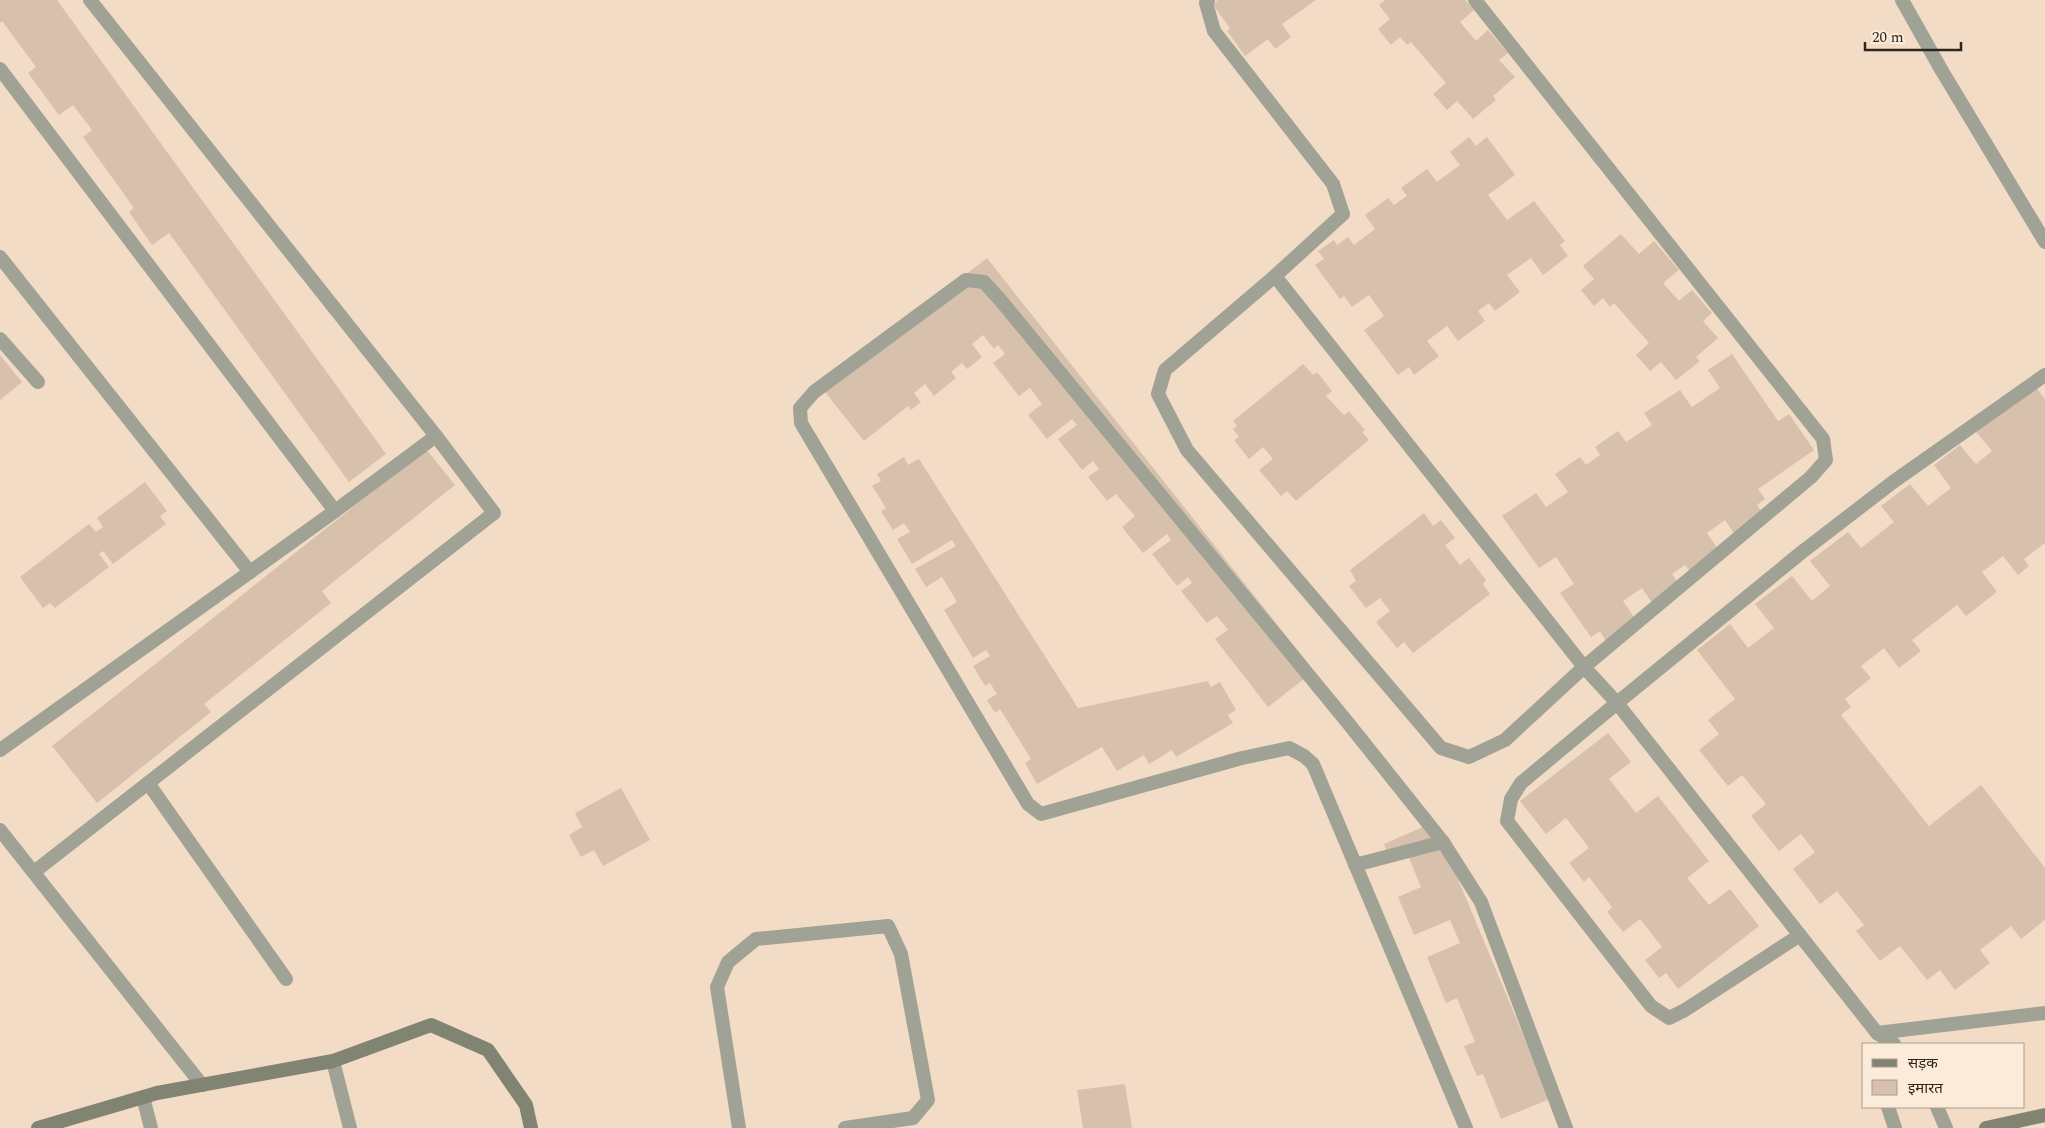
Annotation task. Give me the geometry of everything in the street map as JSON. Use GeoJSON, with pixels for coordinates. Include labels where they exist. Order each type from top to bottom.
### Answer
{"type":"FeatureCollection","features":[{"type":"Feature","properties":{"kind":"main road"},"geometry":{"type":"LineString","coordinates":[[38,1128],[143,1097],[333,1061],[431,1025],[488,1050],[526,1105],[531,1128]]}},
{"type":"Feature","properties":{"kind":"main road"},"geometry":{"type":"LineString","coordinates":[[1986,1128],[2045,1115]]}},
{"type":"Feature","properties":{"kind":"street"},"geometry":{"type":"LineString","coordinates":[[34,872],[494,512],[436,436],[90,0]]}},
{"type":"Feature","properties":{"kind":"street"},"geometry":{"type":"LineString","coordinates":[[1208,0],[1206,3],[1214,31],[1333,184],[1343,214],[1276,276],[1165,370],[1158,394],[1187,450],[1441,748],[1469,757],[1505,740],[1584,667],[1811,478],[1826,460],[1823,439],[1475,0]]}},
{"type":"Feature","properties":{"kind":"street"},"geometry":{"type":"LineString","coordinates":[[1902,0],[1942,72],[2045,242]]}},
{"type":"Feature","properties":{"kind":"street"},"geometry":{"type":"LineString","coordinates":[[0,70],[335,511]]}},
{"type":"Feature","properties":{"kind":"street"},"geometry":{"type":"LineString","coordinates":[[0,257],[250,572]]}},
{"type":"Feature","properties":{"kind":"street"},"geometry":{"type":"LineString","coordinates":[[1276,276],[1584,667],[1617,703],[1800,935],[1877,1039],[1891,1043]]}},
{"type":"Feature","properties":{"kind":"street"},"geometry":{"type":"LineString","coordinates":[[1466,1128],[1313,764],[1304,756],[1289,748],[1242,758],[1041,814],[1028,804],[801,423],[800,408],[814,392],[966,280],[984,282],[1348,723],[1443,842],[1481,902],[1566,1128]]}},
{"type":"Feature","properties":{"kind":"street"},"geometry":{"type":"LineString","coordinates":[[0,339],[38,382]]}},
{"type":"Feature","properties":{"kind":"street"},"geometry":{"type":"LineString","coordinates":[[1800,935],[1685,1010],[1669,1018],[1651,1006],[1507,821],[1511,799],[1521,783],[1802,552],[1885,488],[2045,375]]}},
{"type":"Feature","properties":{"kind":"street"},"geometry":{"type":"LineString","coordinates":[[0,750],[335,511],[436,436]]}},
{"type":"Feature","properties":{"kind":"street"},"geometry":{"type":"LineString","coordinates":[[148,783],[286,979]]}},
{"type":"Feature","properties":{"kind":"street"},"geometry":{"type":"LineString","coordinates":[[0,830],[202,1085]]}},
{"type":"Feature","properties":{"kind":"street"},"geometry":{"type":"LineString","coordinates":[[1355,865],[1443,842]]}},
{"type":"Feature","properties":{"kind":"street"},"geometry":{"type":"LineString","coordinates":[[739,1128],[717,987],[728,962],[756,939],[888,926],[901,954],[928,1100],[913,1118],[845,1128]]}},
{"type":"Feature","properties":{"kind":"street"},"geometry":{"type":"LineString","coordinates":[[1877,1039],[2045,1013]]}},
{"type":"Feature","properties":{"kind":"street"},"geometry":{"type":"LineString","coordinates":[[333,1061],[350,1128]]}},
{"type":"Feature","properties":{"kind":"street"},"geometry":{"type":"LineString","coordinates":[[143,1097],[151,1128]]}},
{"type":"Feature","properties":{"kind":"street"},"geometry":{"type":"LineString","coordinates":[[1888,1108],[1895,1128]]}},
{"type":"Feature","properties":{"kind":"street"},"geometry":{"type":"LineString","coordinates":[[1937,1108],[1946,1128]]}},
{"type":"Feature","properties":{"kind":"building"},"geometry":{"type":"Polygon","coordinates":[[[0,0],[57,0],[386,454],[349,482],[169,233],[152,245],[129,212],[134,208],[83,137],[92,130],[73,105],[59,115],[28,73],[36,67],[2,21],[0,23],[0,0]]]}},
{"type":"Feature","properties":{"kind":"building"},"geometry":{"type":"Polygon","coordinates":[[[1218,0],[1316,0],[1282,24],[1291,37],[1275,49],[1268,39],[1245,56],[1227,31],[1230,28],[1212,4],[1218,0]]]}},
{"type":"Feature","properties":{"kind":"building"},"geometry":{"type":"Polygon","coordinates":[[[1385,0],[1465,0],[1474,10],[1460,22],[1476,41],[1488,30],[1508,53],[1499,60],[1515,77],[1493,96],[1496,100],[1473,119],[1457,101],[1447,110],[1433,94],[1446,83],[1411,42],[1407,45],[1400,37],[1391,45],[1378,29],[1390,19],[1379,5],[1385,0]]]}},
{"type":"Feature","properties":{"kind":"building"},"geometry":{"type":"Polygon","coordinates":[[[1469,137],[1476,146],[1487,137],[1515,175],[1488,195],[1507,220],[1534,201],[1565,241],[1560,245],[1568,256],[1543,275],[1531,258],[1507,275],[1520,292],[1495,311],[1489,303],[1478,311],[1485,321],[1458,341],[1447,326],[1427,341],[1439,356],[1414,375],[1409,367],[1398,375],[1364,330],[1384,316],[1369,295],[1352,307],[1344,296],[1340,299],[1315,265],[1324,259],[1318,251],[1334,240],[1337,245],[1348,237],[1354,245],[1375,229],[1365,215],[1388,198],[1394,205],[1407,196],[1401,188],[1427,169],[1437,182],[1460,165],[1450,152],[1469,137]]]}},
{"type":"Feature","properties":{"kind":"building"},"geometry":{"type":"Polygon","coordinates":[[[1621,234],[1639,254],[1654,241],[1679,270],[1663,283],[1679,301],[1692,290],[1712,313],[1703,321],[1718,338],[1696,357],[1700,361],[1676,380],[1661,362],[1650,371],[1636,355],[1649,343],[1614,303],[1610,307],[1603,298],[1594,306],[1581,290],[1594,279],[1583,266],[1621,234]]]}},
{"type":"Feature","properties":{"kind":"building"},"geometry":{"type":"Polygon","coordinates":[[[987,258],[1314,671],[1268,707],[1215,639],[1228,630],[1217,616],[1207,623],[1181,591],[1192,583],[1188,577],[1177,586],[1152,554],[1171,540],[1167,534],[1143,553],[1122,527],[1135,516],[1116,494],[1107,501],[1088,477],[1099,469],[1093,461],[1082,470],[1058,439],[1077,425],[1072,419],[1047,439],[1028,415],[1042,404],[1030,388],[1019,396],[993,363],[1005,354],[998,345],[994,349],[983,335],[972,344],[982,357],[967,369],[962,363],[951,372],[956,378],[934,396],[925,384],[914,393],[921,402],[911,410],[908,406],[864,441],[821,387],[987,258]]]}},
{"type":"Feature","properties":{"kind":"building"},"geometry":{"type":"Polygon","coordinates":[[[1732,354],[1778,421],[1789,414],[1814,450],[1758,489],[1765,499],[1757,505],[1764,515],[1735,535],[1725,520],[1707,533],[1719,551],[1690,571],[1685,565],[1672,574],[1679,584],[1652,603],[1642,588],[1623,601],[1636,620],[1606,641],[1600,631],[1591,637],[1560,593],[1574,584],[1556,557],[1539,568],[1502,516],[1536,493],[1546,507],[1568,492],[1555,474],[1580,457],[1586,465],[1600,455],[1595,447],[1618,431],[1626,442],[1652,425],[1644,413],[1680,390],[1692,407],[1720,388],[1708,370],[1732,354]]]}},
{"type":"Feature","properties":{"kind":"building"},"geometry":{"type":"Polygon","coordinates":[[[0,355],[22,382],[0,400],[0,355]]]}},
{"type":"Feature","properties":{"kind":"building"},"geometry":{"type":"Polygon","coordinates":[[[1303,364],[1313,375],[1317,372],[1332,391],[1326,396],[1344,415],[1349,411],[1365,430],[1362,432],[1369,440],[1296,501],[1287,491],[1281,496],[1259,470],[1273,459],[1263,447],[1249,459],[1234,440],[1239,437],[1233,429],[1237,426],[1233,421],[1303,364]]]}},
{"type":"Feature","properties":{"kind":"building"},"geometry":{"type":"Polygon","coordinates":[[[2035,386],[2045,399],[2045,543],[2024,559],[2029,566],[2018,575],[2003,556],[1982,572],[1997,592],[1966,616],[1957,605],[1912,640],[1921,651],[1899,668],[1884,648],[1861,666],[1871,678],[1845,699],[1851,707],[1841,715],[1929,826],[1981,785],[2045,868],[2045,920],[2021,939],[2011,926],[1980,950],[1990,963],[1955,990],[1940,970],[1927,980],[1900,946],[1880,961],[1856,931],[1864,925],[1837,891],[1820,904],[1793,869],[1815,852],[1801,834],[1779,851],[1751,816],[1766,804],[1742,775],[1728,786],[1699,750],[1719,734],[1708,720],[1735,699],[1697,650],[1730,624],[1748,648],[1774,628],[1755,604],[1792,576],[1812,601],[1830,586],[1810,561],[1848,532],[1861,548],[1894,522],[1881,506],[1910,484],[1928,506],[1951,488],[1934,465],[1960,445],[1976,464],[1992,451],[1976,432],[2035,386]]]}},
{"type":"Feature","properties":{"kind":"building"},"geometry":{"type":"Polygon","coordinates":[[[426,449],[455,485],[322,591],[331,603],[204,704],[211,712],[97,803],[52,746],[426,449]]]}},
{"type":"Feature","properties":{"kind":"building"},"geometry":{"type":"Polygon","coordinates":[[[904,457],[908,465],[919,459],[1078,708],[1208,681],[1211,687],[1220,682],[1236,710],[1228,715],[1233,723],[1176,757],[1172,750],[1149,764],[1144,755],[1117,771],[1102,747],[1037,784],[1025,763],[1031,759],[1000,709],[995,713],[987,700],[997,694],[990,683],[985,686],[973,666],[990,656],[986,650],[973,658],[944,610],[957,602],[942,577],[926,587],[915,569],[956,546],[952,540],[912,564],[897,539],[910,532],[904,523],[893,530],[881,511],[886,508],[872,486],[881,481],[877,474],[904,457]]]}},
{"type":"Feature","properties":{"kind":"building"},"geometry":{"type":"Polygon","coordinates":[[[145,482],[167,511],[160,516],[166,524],[113,564],[103,551],[99,554],[109,567],[55,608],[50,603],[43,608],[20,577],[89,524],[96,532],[103,527],[97,518],[145,482]]]}},
{"type":"Feature","properties":{"kind":"building"},"geometry":{"type":"Polygon","coordinates":[[[1424,513],[1433,526],[1441,520],[1455,538],[1445,545],[1460,565],[1469,558],[1486,580],[1483,584],[1490,594],[1413,653],[1404,642],[1397,648],[1376,622],[1390,611],[1380,598],[1366,608],[1349,586],[1356,581],[1350,570],[1424,513]]]}},
{"type":"Feature","properties":{"kind":"building"},"geometry":{"type":"Polygon","coordinates":[[[1608,733],[1631,762],[1609,779],[1636,813],[1658,796],[1709,861],[1687,878],[1709,905],[1730,889],[1759,926],[1678,989],[1666,973],[1659,978],[1645,960],[1662,947],[1640,919],[1623,932],[1607,912],[1612,907],[1589,877],[1584,882],[1569,863],[1589,848],[1566,818],[1546,834],[1520,801],[1608,733]]]}},
{"type":"Feature","properties":{"kind":"building"},"geometry":{"type":"Polygon","coordinates":[[[621,788],[650,840],[603,866],[594,850],[581,857],[569,835],[582,827],[575,813],[621,788]]]}},
{"type":"Feature","properties":{"kind":"building"},"geometry":{"type":"Polygon","coordinates":[[[1434,822],[1550,1099],[1501,1119],[1483,1074],[1477,1076],[1464,1046],[1475,1042],[1457,998],[1446,1003],[1427,957],[1460,943],[1450,920],[1414,935],[1398,897],[1421,887],[1407,853],[1390,859],[1384,844],[1434,822]]]}},
{"type":"Feature","properties":{"kind":"building"},"geometry":{"type":"Polygon","coordinates":[[[1125,1084],[1132,1128],[1083,1128],[1077,1090],[1125,1084]]]}}]}
